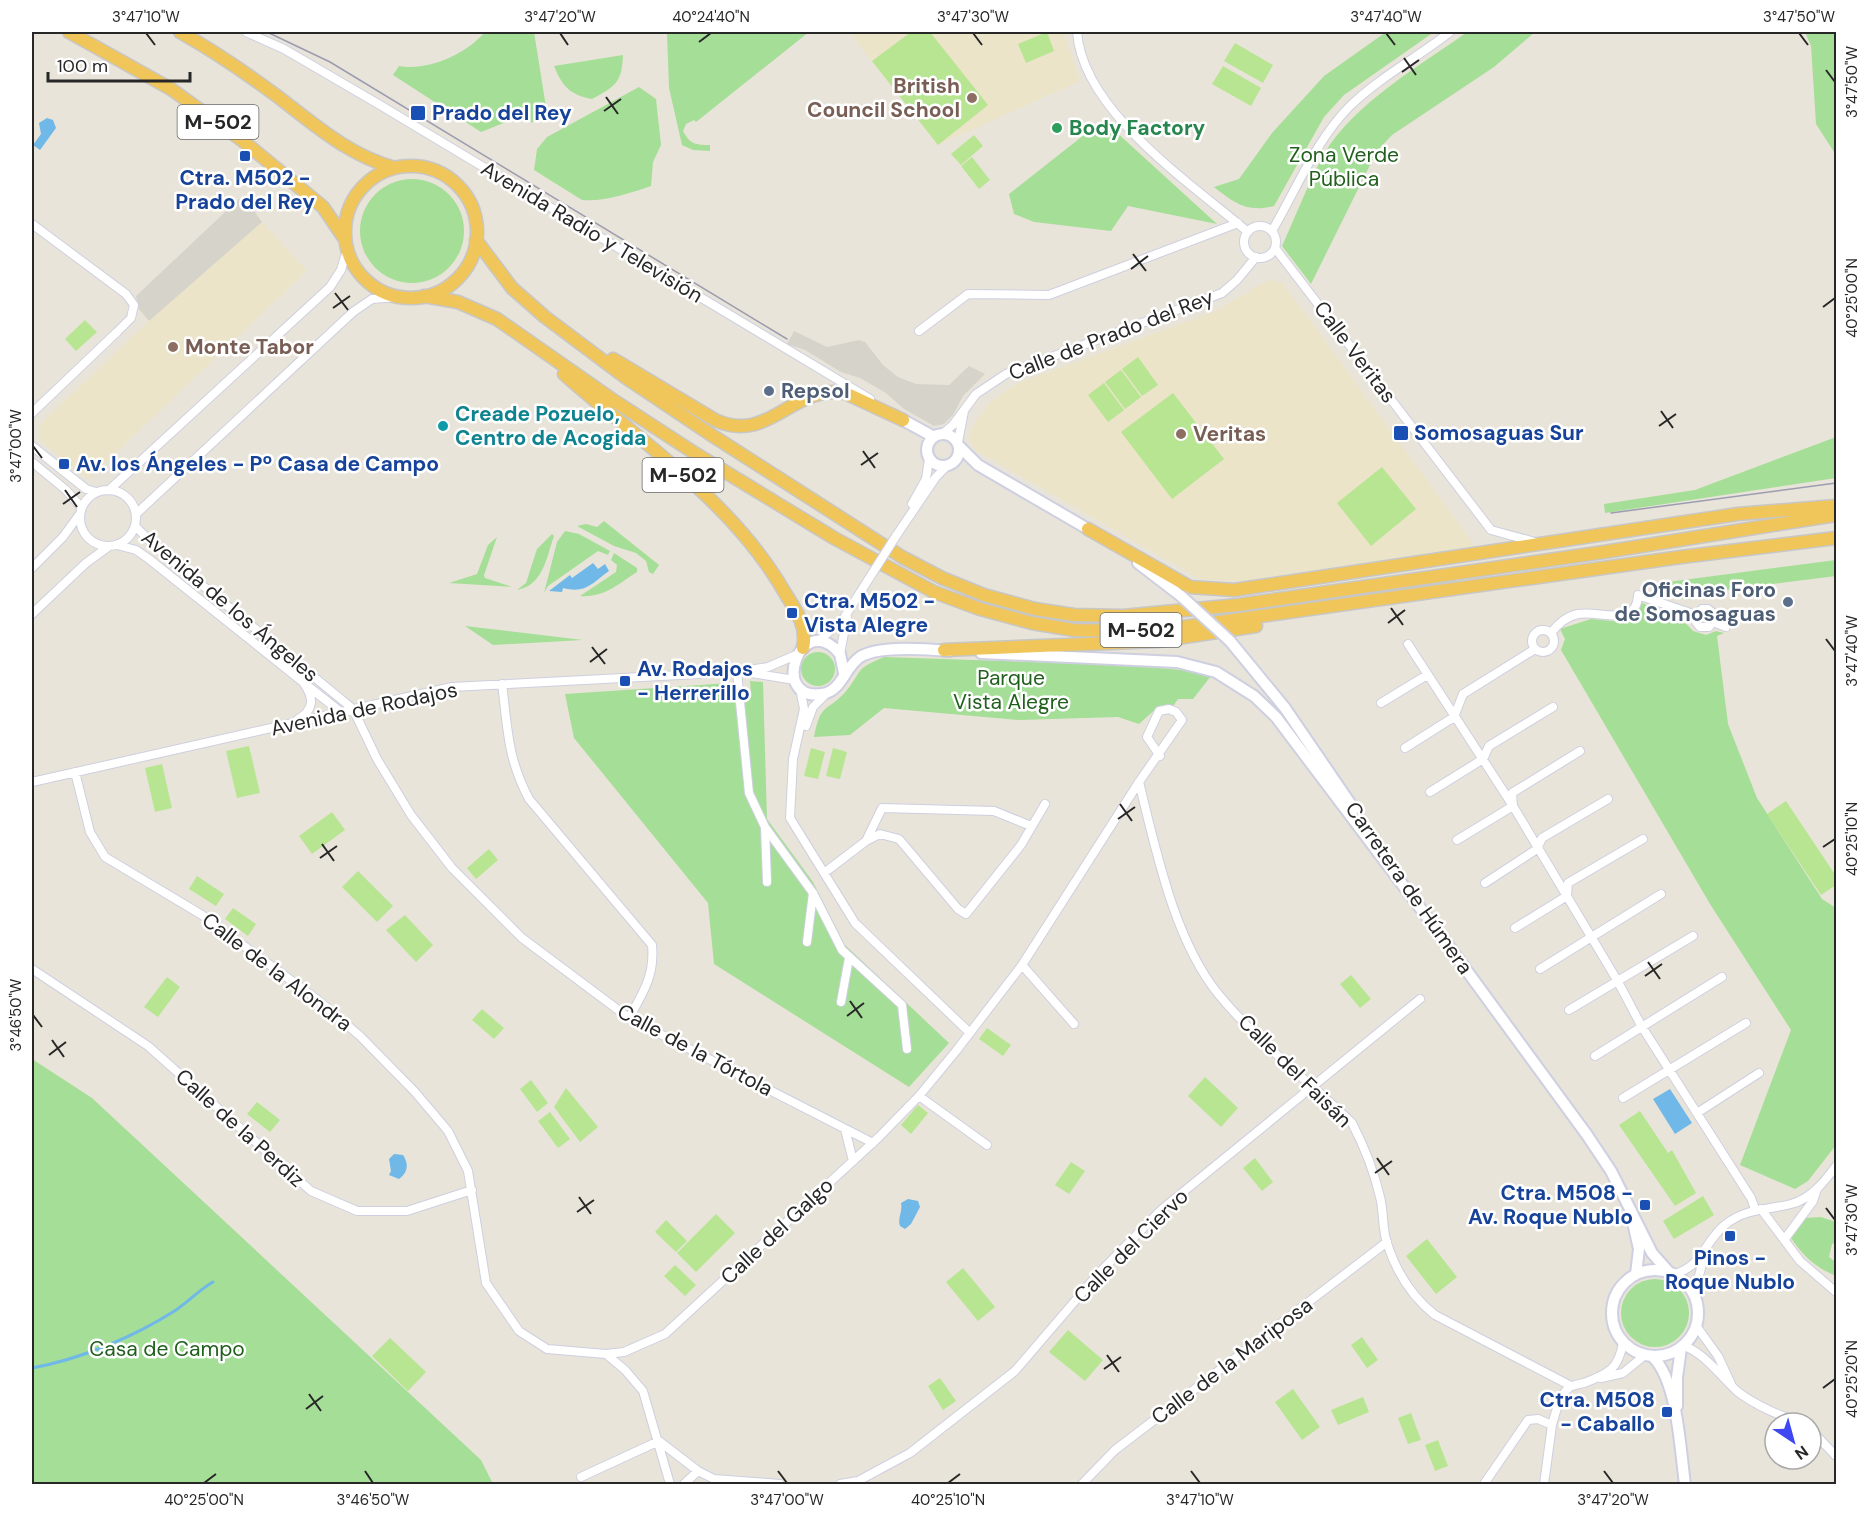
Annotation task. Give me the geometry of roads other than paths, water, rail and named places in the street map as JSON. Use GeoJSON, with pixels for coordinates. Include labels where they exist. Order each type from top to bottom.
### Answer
{"type":"FeatureCollection","features":[{"type":"Feature","properties":{"kind":"highway","name":"M-502"},"geometry":{"type":"LineString","coordinates":[[69,32],[171,89],[243,141],[323,207],[346,244],[357,271],[380,290],[399,297],[424,296],[458,302],[483,311],[619,405],[824,532],[934,592],[980,609],[1032,623],[1074,630],[1124,631],[1176,628],[1681,557],[1836,538]]}},
{"type":"Feature","properties":{"kind":"highway","name":"M-502"},"geometry":{"type":"LineString","coordinates":[[180,32],[192,36],[346,149],[370,161],[395,168]]}},
{"type":"Feature","properties":{"kind":"highway","name":"M-502"},"geometry":{"type":"LineString","coordinates":[[346,244],[347,212],[357,194],[375,176],[395,168],[416,166],[435,170],[459,187],[469,201],[475,218],[476,240],[469,263],[455,281],[441,290],[424,296]]}},
{"type":"Feature","properties":{"kind":"highway","name":"M-502"},"geometry":{"type":"LineString","coordinates":[[476,240],[512,288],[545,317],[635,384],[902,556],[942,578],[984,594],[1035,609],[1074,615],[1123,616],[1238,605],[1593,554],[1836,515]]}},
{"type":"Feature","properties":{"kind":"highway","name":"M-502"},"geometry":{"type":"LineString","coordinates":[[545,317],[715,420],[733,427],[762,423],[808,396],[836,391],[903,420]]}},
{"type":"Feature","properties":{"kind":"highway","name":"M-502"},"geometry":{"type":"LineString","coordinates":[[518,334],[708,495],[736,522],[761,554],[798,616],[805,631],[799,652]]}},
{"type":"Feature","properties":{"kind":"highway","name":"M-502"},"geometry":{"type":"LineString","coordinates":[[1088,529],[1178,582],[1199,589],[1218,590],[1246,589],[1738,514],[1836,506]]}},
{"type":"Feature","properties":{"kind":"highway","name":"M-502"},"geometry":{"type":"LineString","coordinates":[[944,650],[1158,641],[1264,624],[1354,603]]}},
{"type":"Feature","properties":{"kind":"main road","name":"Avenida Radio y Televisión"},"geometry":{"type":"LineString","coordinates":[[903,420],[938,436]]}},
{"type":"Feature","properties":{"kind":"main road"},"geometry":{"type":"LineString","coordinates":[[959,445],[957,458],[947,466],[936,464],[929,459],[927,446],[938,436],[952,436],[972,461],[991,474],[1088,529]]}},
{"type":"Feature","properties":{"kind":"main road","name":"Carretera de Húmera"},"geometry":{"type":"LineString","coordinates":[[1088,529],[1181,596],[1230,641],[1285,708],[1433,925],[1587,1135],[1622,1192]]}},
{"type":"Feature","properties":{"kind":"main road"},"geometry":{"type":"LineString","coordinates":[[844,673],[840,654],[828,644],[818,642],[799,652],[793,666],[797,683],[811,693],[827,693],[838,685],[844,673],[859,658],[876,651],[944,650],[1177,662],[1204,668],[1232,681],[1254,696],[1276,717],[1433,925]]}},
{"type":"Feature","properties":{"kind":"main road"},"geometry":{"type":"LineString","coordinates":[[1622,1192],[1652,1253],[1694,1293],[1698,1304],[1697,1327],[1683,1347],[1677,1377],[1677,1427]]}},
{"type":"Feature","properties":{"kind":"main road"},"geometry":{"type":"LineString","coordinates":[[1622,1192],[1638,1238],[1636,1274]]}},
{"type":"Feature","properties":{"kind":"main road"},"geometry":{"type":"LineString","coordinates":[[1672,1273],[1651,1270],[1636,1274],[1623,1284],[1612,1308],[1612,1321],[1623,1342],[1649,1356],[1665,1372],[1677,1427],[1685,1485]]}},
{"type":"Feature","properties":{"kind":"main road"},"geometry":{"type":"LineString","coordinates":[[1649,1356],[1671,1353],[1683,1347]]}},
{"type":"Feature","properties":{"kind":"street","name":"Avenida Radio y Televisión"},"geometry":{"type":"LineString","coordinates":[[246,32],[284,49],[380,105],[903,420]]}},
{"type":"Feature","properties":{"kind":"street"},"geometry":{"type":"LineString","coordinates":[[1071,32],[1077,35],[1092,80],[1112,111],[1142,142],[1248,232]]}},
{"type":"Feature","properties":{"kind":"street"},"geometry":{"type":"LineString","coordinates":[[1272,231],[1316,152],[1340,117],[1363,95],[1450,32]]}},
{"type":"Feature","properties":{"kind":"street"},"geometry":{"type":"LineString","coordinates":[[919,331],[968,294],[1049,295],[1238,223]]}},
{"type":"Feature","properties":{"kind":"street"},"geometry":{"type":"LineString","coordinates":[[32,224],[126,294],[134,305],[131,318],[32,413]]}},
{"type":"Feature","properties":{"kind":"street"},"geometry":{"type":"LineString","coordinates":[[1257,226],[1272,231],[1276,239],[1275,248],[1265,257],[1256,257],[1245,246],[1248,232],[1257,226]]}},
{"type":"Feature","properties":{"kind":"street"},"geometry":{"type":"LineString","coordinates":[[109,490],[330,287],[341,270],[346,244]]}},
{"type":"Feature","properties":{"kind":"street","name":"Calle Veritas"},"geometry":{"type":"LineString","coordinates":[[1275,248],[1491,530],[1542,544]]}},
{"type":"Feature","properties":{"kind":"street","name":"Calle de Prado del Rey"},"geometry":{"type":"LineString","coordinates":[[938,436],[976,394],[1006,375],[1222,292],[1237,280],[1256,257]]}},
{"type":"Feature","properties":{"kind":"street"},"geometry":{"type":"LineString","coordinates":[[136,514],[353,312],[372,299],[399,297]]}},
{"type":"Feature","properties":{"kind":"street"},"geometry":{"type":"LineString","coordinates":[[959,445],[964,409]]}},
{"type":"Feature","properties":{"kind":"street"},"geometry":{"type":"LineString","coordinates":[[32,446],[86,489],[96,492],[109,490],[127,497],[136,514],[135,526],[131,534],[86,563],[32,614]]}},
{"type":"Feature","properties":{"kind":"street"},"geometry":{"type":"LineString","coordinates":[[896,536],[926,479],[929,459]]}},
{"type":"Feature","properties":{"kind":"street"},"geometry":{"type":"LineString","coordinates":[[32,462],[66,490],[80,511],[83,533],[98,545],[108,547]]}},
{"type":"Feature","properties":{"kind":"street"},"geometry":{"type":"LineString","coordinates":[[818,642],[835,629],[848,613],[896,536],[936,477],[947,466]]}},
{"type":"Feature","properties":{"kind":"street"},"geometry":{"type":"LineString","coordinates":[[32,568],[63,537],[96,492]]}},
{"type":"Feature","properties":{"kind":"street","name":"Avenida de los Ángeles"},"geometry":{"type":"LineString","coordinates":[[135,526],[152,544],[353,710]]}},
{"type":"Feature","properties":{"kind":"street","name":"Avenida de los Ángeles"},"geometry":{"type":"LineString","coordinates":[[117,545],[136,550],[149,559],[303,682],[310,691],[313,703],[309,713],[293,723]]}},
{"type":"Feature","properties":{"kind":"street"},"geometry":{"type":"LineString","coordinates":[[1551,633],[1561,622],[1577,614],[1617,617],[1629,614],[1637,604],[1636,592],[1695,615]]}},
{"type":"Feature","properties":{"kind":"street"},"geometry":{"type":"LineString","coordinates":[[1702,609],[1708,609],[1713,613],[1713,622],[1709,627],[1700,627],[1695,615],[1702,609]]}},
{"type":"Feature","properties":{"kind":"street"},"geometry":{"type":"LineString","coordinates":[[840,654],[848,613]]}},
{"type":"Feature","properties":{"kind":"street"},"geometry":{"type":"LineString","coordinates":[[1713,622],[1726,627]]}},
{"type":"Feature","properties":{"kind":"street"},"geometry":{"type":"LineString","coordinates":[[1544,630],[1551,633],[1554,639],[1550,649],[1543,652],[1535,649],[1532,642],[1534,634],[1544,630]]}},
{"type":"Feature","properties":{"kind":"street"},"geometry":{"type":"LineString","coordinates":[[1408,644],[1513,806],[1617,980],[1642,1027],[1758,1209],[1800,1261],[1836,1292]]}},
{"type":"Feature","properties":{"kind":"street"},"geometry":{"type":"LineString","coordinates":[[1405,748],[1454,717],[1463,694],[1535,649]]}},
{"type":"Feature","properties":{"kind":"street","name":"Avenida de Rodajos"},"geometry":{"type":"LineString","coordinates":[[737,672],[778,664],[799,652]]}},
{"type":"Feature","properties":{"kind":"street"},"geometry":{"type":"LineString","coordinates":[[737,672],[749,793],[765,827],[813,893],[849,958],[902,1005],[907,1049]]}},
{"type":"Feature","properties":{"kind":"street","name":"Avenida de Rodajos"},"geometry":{"type":"LineString","coordinates":[[32,782],[452,687],[737,672],[776,675],[797,683]]}},
{"type":"Feature","properties":{"kind":"street"},"geometry":{"type":"LineString","coordinates":[[1381,703],[1427,675]]}},
{"type":"Feature","properties":{"kind":"street"},"geometry":{"type":"LineString","coordinates":[[303,682],[342,713]]}},
{"type":"Feature","properties":{"kind":"street"},"geometry":{"type":"LineString","coordinates":[[797,683],[804,710],[793,759],[790,818],[855,923],[970,1033]]}},
{"type":"Feature","properties":{"kind":"street"},"geometry":{"type":"LineString","coordinates":[[502,684],[507,739],[515,773],[529,799],[652,945],[654,965],[643,993],[629,1018]]}},
{"type":"Feature","properties":{"kind":"street"},"geometry":{"type":"LineString","coordinates":[[793,759],[813,707],[827,693]]}},
{"type":"Feature","properties":{"kind":"street"},"geometry":{"type":"LineString","coordinates":[[1430,792],[1483,759],[1489,746],[1552,707]]}},
{"type":"Feature","properties":{"kind":"street","name":"Calle del Galgo"},"geometry":{"type":"LineString","coordinates":[[606,1354],[624,1352],[665,1334],[873,1143],[919,1095],[1022,965],[1139,782],[1160,756],[1182,720],[1176,712],[1169,708],[1159,711],[1147,736],[1160,756]]}},
{"type":"Feature","properties":{"kind":"street","name":"Calle de la Tórtola"},"geometry":{"type":"LineString","coordinates":[[353,710],[376,759],[411,815],[452,868],[522,938],[629,1018],[873,1143]]}},
{"type":"Feature","properties":{"kind":"street"},"geometry":{"type":"LineString","coordinates":[[1513,806],[1512,794],[1580,751]]}},
{"type":"Feature","properties":{"kind":"street","name":"Calle de la Alondra"},"geometry":{"type":"LineString","coordinates":[[75,772],[90,832],[105,857],[202,915],[319,1001],[360,1036],[415,1092],[448,1131],[468,1172],[486,1283],[519,1331],[547,1349],[606,1354]]}},
{"type":"Feature","properties":{"kind":"street","name":"Calle del Faisán"},"geometry":{"type":"LineString","coordinates":[[1139,782],[1176,913],[1196,956],[1219,995],[1352,1123],[1364,1147],[1380,1197],[1387,1242],[1402,1277],[1418,1302],[1435,1316],[1571,1386]]}},
{"type":"Feature","properties":{"kind":"street"},"geometry":{"type":"LineString","coordinates":[[1485,883],[1537,849],[1542,838],[1608,799]]}},
{"type":"Feature","properties":{"kind":"street"},"geometry":{"type":"LineString","coordinates":[[824,873],[866,841],[880,834],[899,839],[958,909],[966,914],[1021,845],[1045,804]]}},
{"type":"Feature","properties":{"kind":"street"},"geometry":{"type":"LineString","coordinates":[[1457,840],[1513,806]]}},
{"type":"Feature","properties":{"kind":"street"},"geometry":{"type":"LineString","coordinates":[[866,841],[882,808],[994,812],[1031,826]]}},
{"type":"Feature","properties":{"kind":"street"},"geometry":{"type":"LineString","coordinates":[[765,827],[767,882]]}},
{"type":"Feature","properties":{"kind":"street"},"geometry":{"type":"LineString","coordinates":[[1567,896],[1568,883],[1644,838]]}},
{"type":"Feature","properties":{"kind":"street"},"geometry":{"type":"LineString","coordinates":[[807,942],[813,893]]}},
{"type":"Feature","properties":{"kind":"street"},"geometry":{"type":"LineString","coordinates":[[1540,969],[1661,894]]}},
{"type":"Feature","properties":{"kind":"street"},"geometry":{"type":"LineString","coordinates":[[1515,928],[1567,896]]}},
{"type":"Feature","properties":{"kind":"street"},"geometry":{"type":"LineString","coordinates":[[1569,1010],[1693,936]]}},
{"type":"Feature","properties":{"kind":"street"},"geometry":{"type":"LineString","coordinates":[[841,1002],[849,958]]}},
{"type":"Feature","properties":{"kind":"street"},"geometry":{"type":"LineString","coordinates":[[1022,965],[1074,1024]]}},
{"type":"Feature","properties":{"kind":"street","name":"Calle de la Perdiz"},"geometry":{"type":"LineString","coordinates":[[32,969],[148,1046],[311,1191],[357,1211],[407,1211],[472,1190]]}},
{"type":"Feature","properties":{"kind":"street"},"geometry":{"type":"LineString","coordinates":[[1595,1056],[1722,977]]}},
{"type":"Feature","properties":{"kind":"street","name":"Calle del Ciervo"},"geometry":{"type":"LineString","coordinates":[[840,1485],[858,1480],[910,1453],[1015,1371],[1100,1273],[1161,1210],[1420,999]]}},
{"type":"Feature","properties":{"kind":"street"},"geometry":{"type":"LineString","coordinates":[[1623,1098],[1746,1023]]}},
{"type":"Feature","properties":{"kind":"street"},"geometry":{"type":"LineString","coordinates":[[1697,1113],[1760,1073]]}},
{"type":"Feature","properties":{"kind":"street"},"geometry":{"type":"LineString","coordinates":[[919,1095],[987,1145]]}},
{"type":"Feature","properties":{"kind":"street"},"geometry":{"type":"LineString","coordinates":[[845,1129],[853,1161]]}},
{"type":"Feature","properties":{"kind":"street"},"geometry":{"type":"LineString","coordinates":[[1672,1273],[1696,1265],[1707,1247],[1727,1224],[1758,1209],[1793,1204],[1807,1197],[1836,1166]]}},
{"type":"Feature","properties":{"kind":"street"},"geometry":{"type":"LineString","coordinates":[[1784,1240],[1813,1201],[1817,1188]]}},
{"type":"Feature","properties":{"kind":"street","name":"Calle de la Mariposa"},"geometry":{"type":"LineString","coordinates":[[1082,1485],[1115,1449],[1387,1242]]}},
{"type":"Feature","properties":{"kind":"street"},"geometry":{"type":"LineString","coordinates":[[1694,1293],[1707,1247]]}},
{"type":"Feature","properties":{"kind":"street"},"geometry":{"type":"LineString","coordinates":[[1697,1327],[1718,1356],[1731,1385]]}},
{"type":"Feature","properties":{"kind":"street"},"geometry":{"type":"LineString","coordinates":[[1544,1485],[1552,1425],[1559,1401],[1571,1386],[1603,1375],[1619,1361],[1623,1342]]}},
{"type":"Feature","properties":{"kind":"street"},"geometry":{"type":"LineString","coordinates":[[1683,1347],[1697,1350],[1731,1385],[1769,1411]]}},
{"type":"Feature","properties":{"kind":"street"},"geometry":{"type":"LineString","coordinates":[[624,1352],[625,1370]]}},
{"type":"Feature","properties":{"kind":"street"},"geometry":{"type":"LineString","coordinates":[[606,1354],[625,1370],[643,1391],[670,1485]]}},
{"type":"Feature","properties":{"kind":"street"},"geometry":{"type":"LineString","coordinates":[[1593,1379],[1623,1372],[1649,1356]]}},
{"type":"Feature","properties":{"kind":"street"},"geometry":{"type":"LineString","coordinates":[[1484,1485],[1528,1420],[1538,1419],[1552,1425]]}},
{"type":"Feature","properties":{"kind":"street"},"geometry":{"type":"LineString","coordinates":[[659,1441],[698,1471],[714,1479],[780,1485]]}},
{"type":"Feature","properties":{"kind":"street"},"geometry":{"type":"LineString","coordinates":[[581,1477],[659,1441]]}},
{"type":"Feature","properties":{"kind":"street"},"geometry":{"type":"LineString","coordinates":[[1823,1442],[1836,1456]]}},
{"type":"Feature","properties":{"kind":"street"},"geometry":{"type":"LineString","coordinates":[[684,1485],[698,1471]]}},
{"type":"Feature","properties":{"kind":"water"},"geometry":{"type":"Polygon","coordinates":[[[47,118],[53,120],[56,128],[40,150],[33,145],[41,134],[39,123],[47,118]]]}},
{"type":"Feature","properties":{"kind":"water"},"geometry":{"type":"Polygon","coordinates":[[[593,563],[598,569],[605,564],[609,571],[593,583],[578,590],[563,588],[562,592],[549,591],[570,575],[572,578],[593,563]]]}},
{"type":"Feature","properties":{"kind":"water"},"geometry":{"type":"Polygon","coordinates":[[[1670,1089],[1692,1123],[1675,1134],[1653,1099],[1670,1089]]]}},
{"type":"Feature","properties":{"kind":"water"},"geometry":{"type":"Polygon","coordinates":[[[394,1154],[403,1155],[406,1162],[406,1171],[399,1179],[389,1175],[391,1171],[389,1159],[394,1154]]]}},
{"type":"Feature","properties":{"kind":"water"},"geometry":{"type":"Polygon","coordinates":[[[908,1199],[918,1201],[920,1207],[911,1224],[905,1229],[900,1226],[899,1220],[901,1203],[908,1199]]]}},
{"type":"Feature","properties":{"kind":"waterway"},"geometry":{"type":"LineString","coordinates":[[32,1368],[88,1353],[125,1338],[176,1310],[213,1282]]}},
{"type":"Feature","properties":{"kind":"tram line"},"geometry":{"type":"LineString","coordinates":[[267,32],[330,62],[787,339]]}},
{"type":"Feature","properties":{"kind":"tram line"},"geometry":{"type":"LineString","coordinates":[[1611,513],[1836,483]]}},
{"type":"Feature","properties":{"kind":"place","name":"British Council School"},"geometry":{"type":"Point","coordinates":[972,98]}},
{"type":"Feature","properties":{"kind":"place","name":"Prado del Rey"},"geometry":{"type":"Point","coordinates":[418,113]}},
{"type":"Feature","properties":{"kind":"place","name":"Body Factory"},"geometry":{"type":"Point","coordinates":[1057,128]}},
{"type":"Feature","properties":{"kind":"place","name":"Ctra. M502 - Prado del Rey"},"geometry":{"type":"Point","coordinates":[245,156]}},
{"type":"Feature","properties":{"kind":"place","name":"Monte Tabor"},"geometry":{"type":"Point","coordinates":[173,347]}},
{"type":"Feature","properties":{"kind":"place","name":"Repsol"},"geometry":{"type":"Point","coordinates":[769,391]}},
{"type":"Feature","properties":{"kind":"place","name":"Creade Pozuelo, Centro de Acogida"},"geometry":{"type":"Point","coordinates":[443,426]}},
{"type":"Feature","properties":{"kind":"place","name":"Somosaguas Sur"},"geometry":{"type":"Point","coordinates":[1401,433]}},
{"type":"Feature","properties":{"kind":"place","name":"Veritas"},"geometry":{"type":"Point","coordinates":[1181,434]}},
{"type":"Feature","properties":{"kind":"place","name":"Av. los Ángeles - Pº Casa de Campo"},"geometry":{"type":"Point","coordinates":[64,464]}},
{"type":"Feature","properties":{"kind":"place","name":"Oficinas Foro de Somosaguas"},"geometry":{"type":"Point","coordinates":[1788,602]}},
{"type":"Feature","properties":{"kind":"place","name":"Ctra. M502 - Vista Alegre"},"geometry":{"type":"Point","coordinates":[792,613]}},
{"type":"Feature","properties":{"kind":"place","name":"Av. Rodajos - Herrerillo"},"geometry":{"type":"Point","coordinates":[625,681]}},
{"type":"Feature","properties":{"kind":"place","name":"Ctra. M508 - Av. Roque Nublo"},"geometry":{"type":"Point","coordinates":[1645,1205]}},
{"type":"Feature","properties":{"kind":"place","name":"Pinos - Roque Nublo"},"geometry":{"type":"Point","coordinates":[1730,1236]}},
{"type":"Feature","properties":{"kind":"place","name":"Ctra. M508 - Caballo"},"geometry":{"type":"Point","coordinates":[1667,1412]}},
{"type":"Feature","properties":{"kind":"park label","name":"Zona Verde Pública"},"geometry":{"type":"Point","coordinates":[1344,167]}},
{"type":"Feature","properties":{"kind":"park label","name":"Parque Vista Alegre"},"geometry":{"type":"Point","coordinates":[1011,690]}},
{"type":"Feature","properties":{"kind":"park label","name":"Casa de Campo"},"geometry":{"type":"Point","coordinates":[167,1349]}}]}
